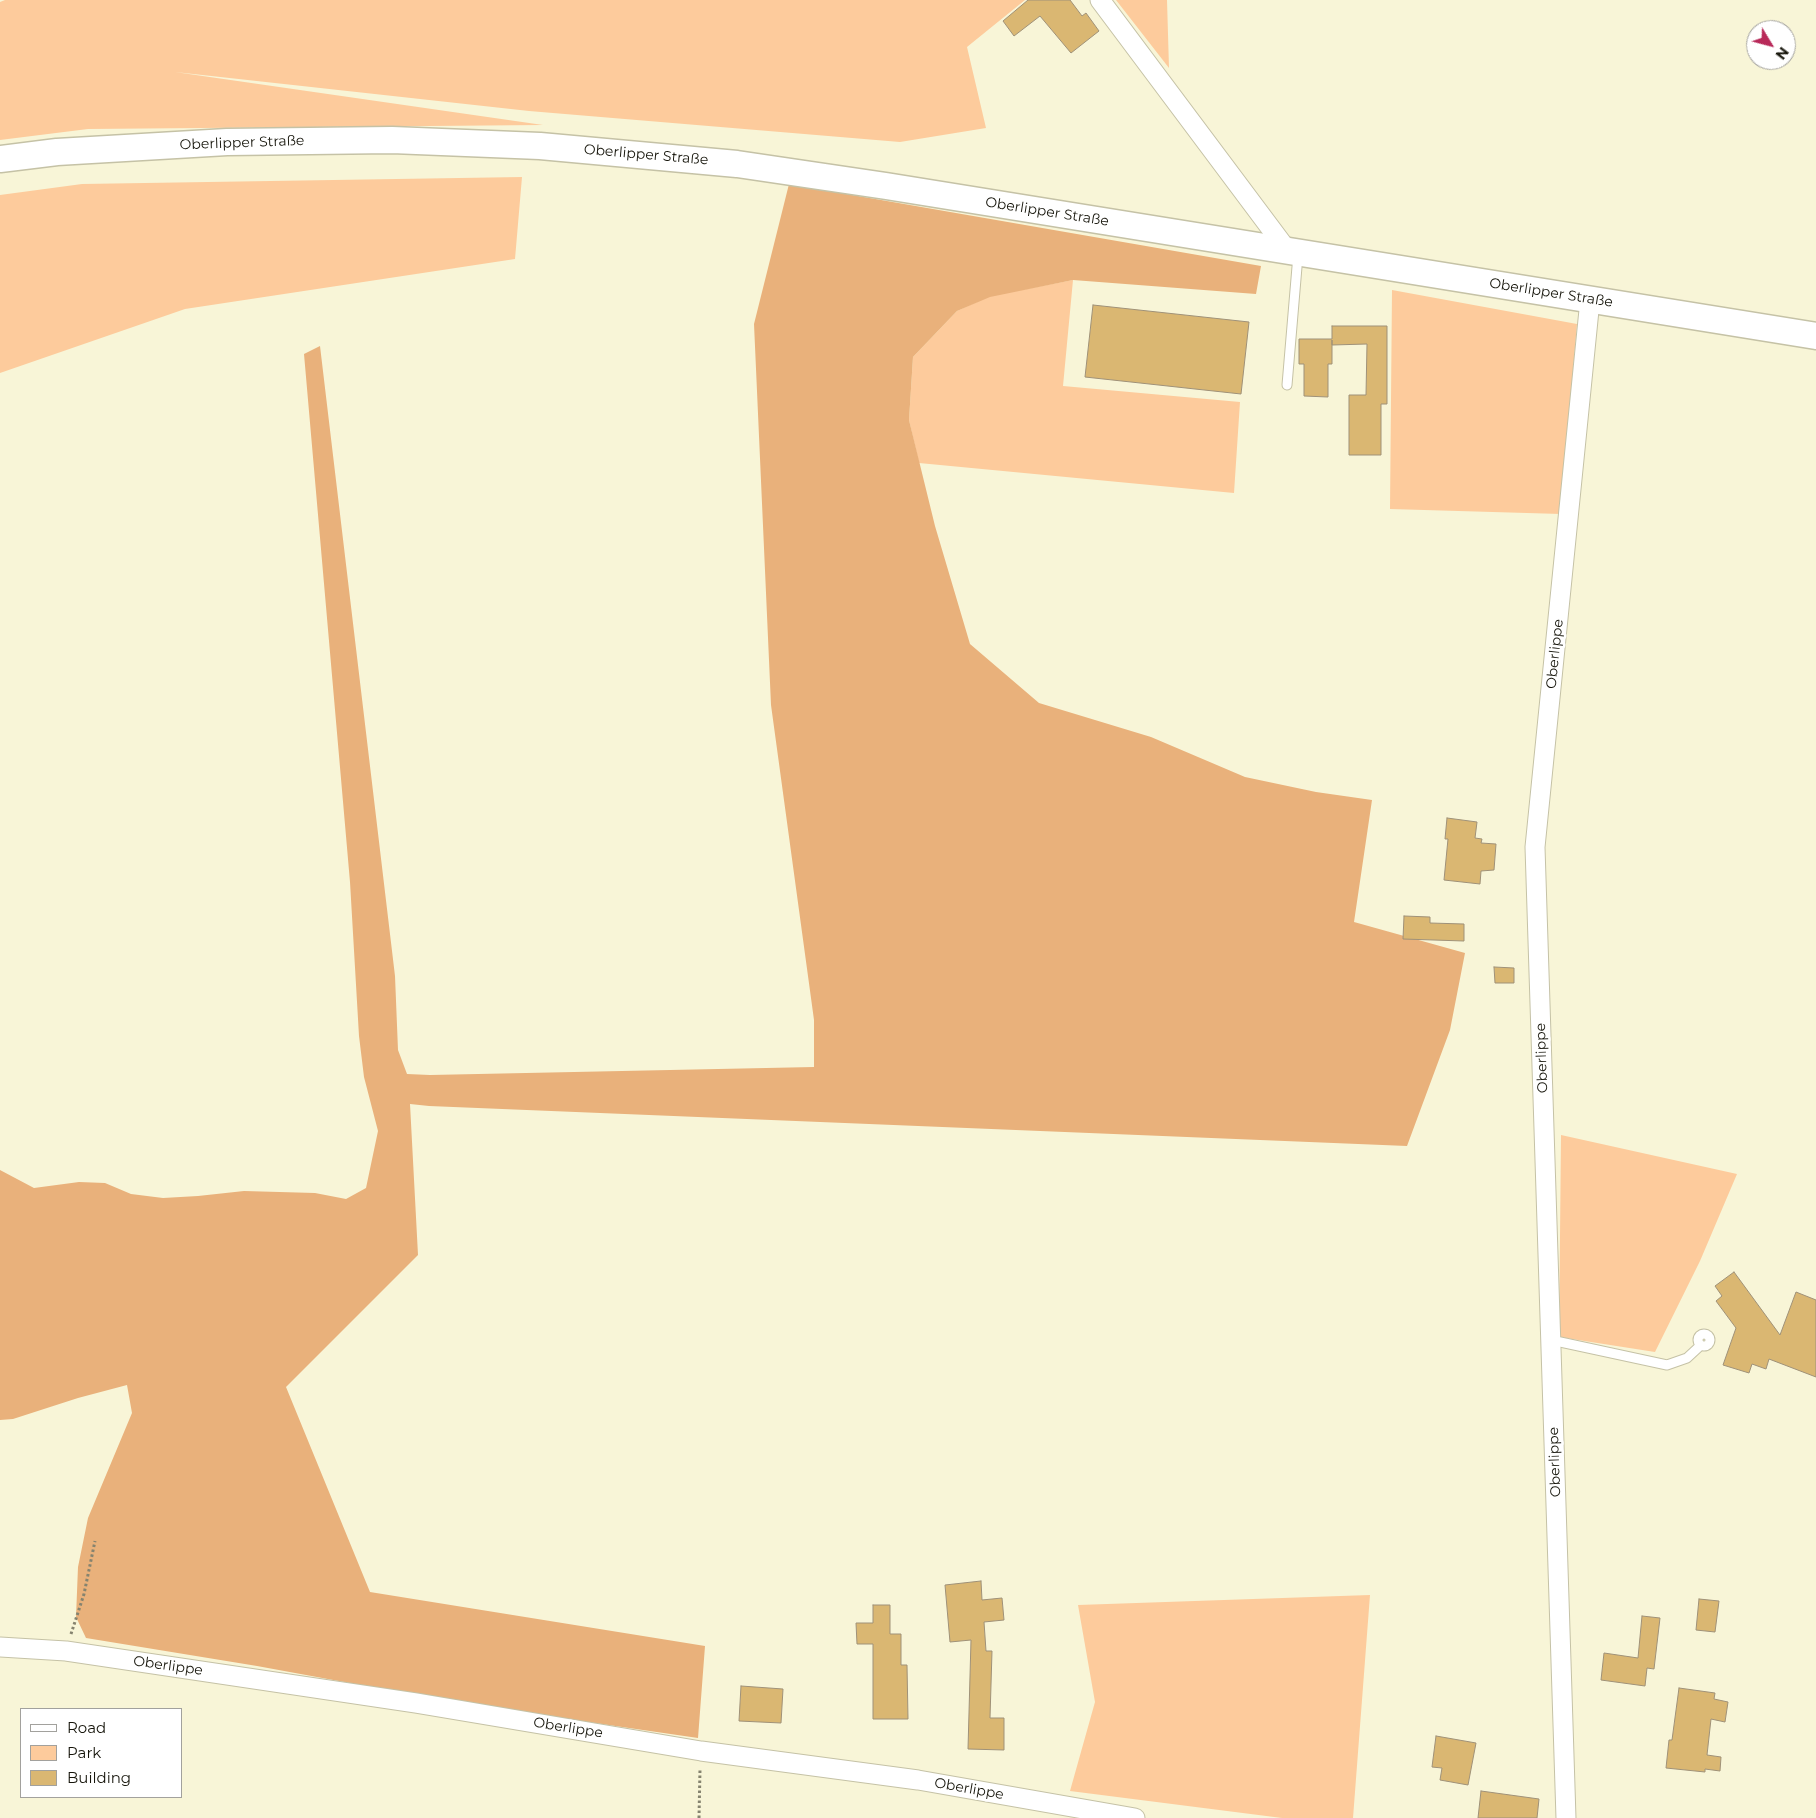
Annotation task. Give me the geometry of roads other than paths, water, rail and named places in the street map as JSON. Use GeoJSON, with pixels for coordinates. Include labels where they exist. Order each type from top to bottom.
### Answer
{"type":"FeatureCollection","features":[{"type":"Feature","properties":{"kind":"street"},"geometry":{"type":"LineString","coordinates":[[1100,0],[1292,251]]}},
{"type":"Feature","properties":{"kind":"street","name":"Oberlipper Straße"},"geometry":{"type":"LineString","coordinates":[[0,158],[57,152],[227,142],[392,140],[540,146],[737,164],[896,187],[1816,336]]}},
{"type":"Feature","properties":{"kind":"street","name":"Oberlippe"},"geometry":{"type":"LineString","coordinates":[[1566,1818],[1535,847],[1590,300]]}},
{"type":"Feature","properties":{"kind":"street","name":"Oberlippe"},"geometry":{"type":"LineString","coordinates":[[0,1647],[66,1651],[416,1703],[701,1750],[925,1781],[1135,1818]]}},
{"type":"Feature","properties":{"kind":"lane"},"geometry":{"type":"LineString","coordinates":[[1287,385],[1292,251]]}},
{"type":"Feature","properties":{"kind":"lane"},"geometry":{"type":"LineString","coordinates":[[1551,1340],[1667,1365],[1687,1358],[1701,1345]]}}]}
